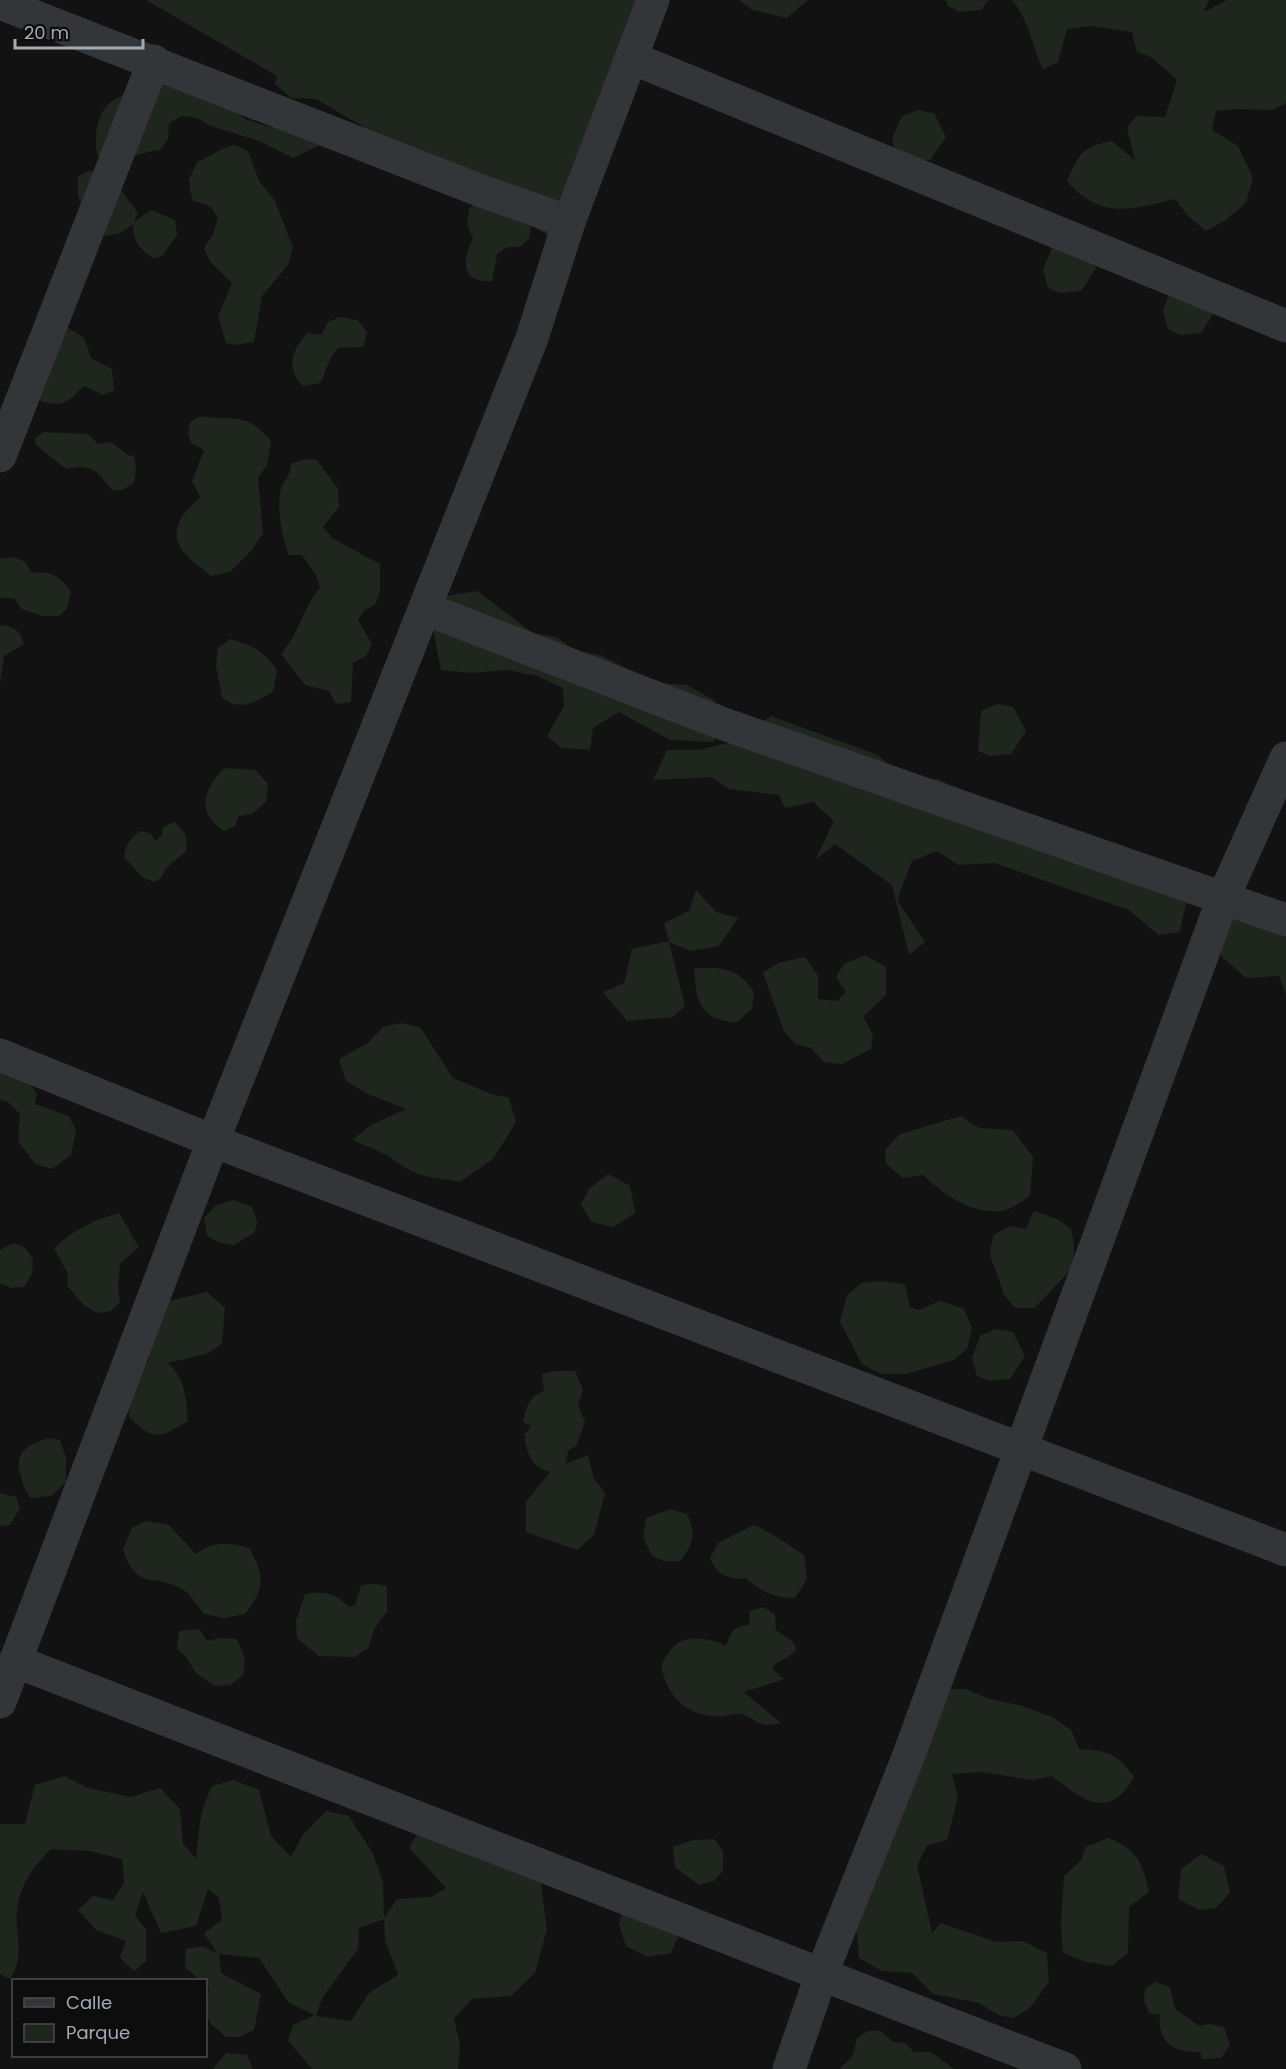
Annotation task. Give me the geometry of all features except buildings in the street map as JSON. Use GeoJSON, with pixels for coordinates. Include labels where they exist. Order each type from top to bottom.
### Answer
{"type":"FeatureCollection","features":[{"type":"Feature","properties":{"kind":"street"},"geometry":{"type":"LineString","coordinates":[[0,1702],[213,1141],[532,338],[568,222],[653,0]]}},
{"type":"Feature","properties":{"kind":"street"},"geometry":{"type":"LineString","coordinates":[[0,3],[63,13],[154,61],[468,186],[568,222]]}},
{"type":"Feature","properties":{"kind":"street"},"geometry":{"type":"LineString","coordinates":[[632,58],[1286,326]]}},
{"type":"Feature","properties":{"kind":"street"},"geometry":{"type":"LineString","coordinates":[[0,456],[154,61]]}},
{"type":"Feature","properties":{"kind":"street"},"geometry":{"type":"LineString","coordinates":[[426,609],[721,723],[1224,896],[1286,920]]}},
{"type":"Feature","properties":{"kind":"street"},"geometry":{"type":"LineString","coordinates":[[789,2069],[822,1973],[907,1760],[1224,896],[1286,758]]}},
{"type":"Feature","properties":{"kind":"street"},"geometry":{"type":"LineString","coordinates":[[0,1055],[213,1141],[1286,1550]]}},
{"type":"Feature","properties":{"kind":"street"},"geometry":{"type":"LineString","coordinates":[[15,1661],[1065,2069]]}},
{"type":"Feature","properties":{"kind":"green space"},"geometry":{"type":"Polygon","coordinates":[[[146,0],[661,0],[567,247],[531,225],[529,239],[520,247],[508,247],[497,254],[492,281],[482,281],[469,274],[466,262],[473,238],[467,225],[469,209],[483,197],[316,99],[291,98],[275,84],[277,76],[146,0]]]}},
{"type":"Feature","properties":{"kind":"green space"},"geometry":{"type":"Polygon","coordinates":[[[739,0],[808,0],[787,18],[752,10],[739,0]]]}},
{"type":"Feature","properties":{"kind":"green space"},"geometry":{"type":"Polygon","coordinates":[[[946,0],[988,0],[981,10],[960,12],[948,6],[946,0]]]}},
{"type":"Feature","properties":{"kind":"green space"},"geometry":{"type":"Polygon","coordinates":[[[1012,0],[1209,0],[1204,12],[1227,0],[1286,0],[1286,103],[1273,110],[1216,111],[1212,130],[1238,146],[1253,178],[1246,203],[1226,220],[1206,231],[1188,216],[1175,199],[1117,209],[1092,202],[1079,193],[1067,181],[1082,153],[1094,146],[1112,141],[1135,160],[1127,128],[1136,116],[1165,117],[1177,80],[1151,57],[1137,52],[1132,32],[1091,26],[1067,29],[1058,62],[1043,69],[1027,25],[1012,0]]]}},
{"type":"Feature","properties":{"kind":"green space"},"geometry":{"type":"Polygon","coordinates":[[[143,73],[230,107],[245,119],[270,127],[289,123],[315,131],[318,146],[293,158],[259,141],[211,126],[197,118],[182,116],[169,123],[168,139],[160,150],[105,163],[97,155],[96,135],[100,116],[112,101],[120,96],[131,94],[143,73]]]}},
{"type":"Feature","properties":{"kind":"green space"},"geometry":{"type":"Polygon","coordinates":[[[917,110],[934,113],[946,137],[930,160],[909,162],[897,157],[892,139],[901,117],[917,110]]]}},
{"type":"Feature","properties":{"kind":"green space"},"geometry":{"type":"Polygon","coordinates":[[[235,145],[248,151],[259,181],[275,201],[293,247],[288,265],[262,296],[254,342],[235,345],[226,343],[218,316],[232,283],[210,262],[204,248],[213,234],[218,218],[211,207],[192,200],[189,180],[197,162],[235,145]]]}},
{"type":"Feature","properties":{"kind":"green space"},"geometry":{"type":"Polygon","coordinates":[[[87,171],[107,171],[138,213],[134,222],[151,210],[175,220],[177,235],[162,256],[153,258],[141,248],[134,235],[133,224],[121,233],[105,236],[98,231],[78,197],[78,177],[87,171]]]}},
{"type":"Feature","properties":{"kind":"green space"},"geometry":{"type":"Polygon","coordinates":[[[1067,240],[1084,244],[1096,268],[1081,291],[1060,293],[1048,288],[1043,269],[1052,248],[1067,240]]]}},
{"type":"Feature","properties":{"kind":"green space"},"geometry":{"type":"Polygon","coordinates":[[[1171,289],[1216,309],[1201,333],[1180,335],[1168,329],[1163,311],[1171,289]]]}},
{"type":"Feature","properties":{"kind":"green space"},"geometry":{"type":"Polygon","coordinates":[[[340,317],[357,320],[367,332],[363,347],[339,348],[330,360],[320,383],[303,386],[297,379],[292,366],[298,345],[308,333],[321,335],[328,322],[340,317]]]}},
{"type":"Feature","properties":{"kind":"green space"},"geometry":{"type":"Polygon","coordinates":[[[67,327],[84,338],[91,358],[112,369],[114,390],[103,395],[84,386],[65,402],[52,404],[42,401],[26,388],[19,369],[20,359],[26,350],[40,340],[67,327]]]}},
{"type":"Feature","properties":{"kind":"green space"},"geometry":{"type":"Polygon","coordinates":[[[200,416],[247,421],[271,440],[267,465],[258,478],[263,533],[252,550],[230,572],[211,576],[182,550],[177,535],[183,515],[200,497],[192,481],[204,450],[191,443],[188,433],[190,422],[200,416]]]}},
{"type":"Feature","properties":{"kind":"green space"},"geometry":{"type":"Polygon","coordinates":[[[44,432],[88,434],[98,444],[111,442],[128,455],[134,456],[136,467],[134,483],[122,490],[112,490],[93,470],[82,467],[66,469],[35,444],[35,438],[44,432]]]}},
{"type":"Feature","properties":{"kind":"green space"},"geometry":{"type":"Polygon","coordinates":[[[305,459],[317,460],[338,489],[339,507],[323,527],[332,538],[380,564],[380,591],[375,605],[364,610],[358,620],[372,644],[366,656],[353,663],[351,702],[336,704],[329,691],[305,685],[281,654],[320,588],[316,575],[302,555],[289,555],[279,514],[281,489],[291,464],[305,459]]]}},
{"type":"Feature","properties":{"kind":"green space"},"geometry":{"type":"Polygon","coordinates":[[[15,557],[25,562],[32,573],[54,576],[71,591],[67,609],[59,616],[43,616],[22,609],[14,598],[0,598],[0,559],[15,557]]]}},
{"type":"Feature","properties":{"kind":"green space"},"geometry":{"type":"Polygon","coordinates":[[[477,591],[533,633],[557,637],[573,650],[600,655],[656,683],[687,685],[714,700],[721,723],[714,742],[670,740],[619,712],[593,728],[590,750],[561,748],[547,736],[564,706],[563,688],[537,676],[508,670],[470,673],[441,670],[433,629],[445,596],[477,591]]]}},
{"type":"Feature","properties":{"kind":"green space"},"geometry":{"type":"Polygon","coordinates":[[[0,625],[16,630],[21,635],[24,644],[4,656],[0,685],[0,625]]]}},
{"type":"Feature","properties":{"kind":"green space"},"geometry":{"type":"Polygon","coordinates":[[[230,639],[257,650],[272,663],[277,670],[273,692],[254,702],[241,705],[222,698],[216,666],[218,648],[230,639]]]}},
{"type":"Feature","properties":{"kind":"green space"},"geometry":{"type":"Polygon","coordinates":[[[997,704],[1013,707],[1026,731],[1011,754],[990,756],[978,751],[981,711],[997,704]]]}},
{"type":"Feature","properties":{"kind":"green space"},"geometry":{"type":"Polygon","coordinates":[[[771,716],[878,755],[911,784],[938,779],[980,800],[1030,820],[1054,822],[1173,878],[1186,903],[1180,932],[1158,935],[1129,910],[994,863],[958,865],[937,851],[912,861],[897,900],[925,942],[909,955],[892,885],[835,844],[815,860],[834,821],[813,802],[785,808],[779,795],[729,789],[711,777],[653,780],[667,750],[698,750],[740,740],[771,716]]]}},
{"type":"Feature","properties":{"kind":"green space"},"geometry":{"type":"Polygon","coordinates":[[[224,768],[255,770],[268,784],[266,802],[252,814],[239,816],[235,826],[224,831],[209,817],[206,801],[211,785],[224,768]]]}},
{"type":"Feature","properties":{"kind":"green space"},"geometry":{"type":"Polygon","coordinates":[[[174,822],[185,835],[186,851],[166,868],[161,878],[154,882],[143,878],[124,857],[129,842],[140,831],[150,833],[156,841],[162,835],[163,827],[174,822]]]}},
{"type":"Feature","properties":{"kind":"green space"},"geometry":{"type":"Polygon","coordinates":[[[696,890],[716,912],[738,918],[719,946],[690,951],[669,942],[685,1006],[673,1017],[627,1021],[603,992],[624,983],[632,949],[669,941],[664,923],[689,911],[696,890]]]}},
{"type":"Feature","properties":{"kind":"green space"},"geometry":{"type":"Polygon","coordinates":[[[1238,905],[1286,913],[1286,995],[1279,976],[1246,978],[1221,956],[1221,941],[1238,905]]]}},
{"type":"Feature","properties":{"kind":"green space"},"geometry":{"type":"Polygon","coordinates":[[[865,955],[886,967],[886,995],[863,1017],[873,1034],[871,1049],[842,1064],[824,1062],[811,1048],[795,1044],[784,1031],[763,973],[778,963],[805,957],[818,976],[818,999],[837,1001],[846,992],[836,977],[844,964],[865,955]]]}},
{"type":"Feature","properties":{"kind":"green space"},"geometry":{"type":"Polygon","coordinates":[[[694,968],[728,970],[741,977],[754,992],[752,1009],[736,1023],[714,1017],[702,1006],[699,999],[694,968]]]}},
{"type":"Feature","properties":{"kind":"green space"},"geometry":{"type":"Polygon","coordinates":[[[401,1023],[420,1027],[453,1078],[491,1094],[509,1098],[516,1122],[493,1159],[460,1182],[424,1176],[407,1169],[387,1155],[352,1140],[371,1125],[406,1109],[368,1094],[346,1081],[339,1059],[368,1043],[383,1027],[401,1023]]]}},
{"type":"Feature","properties":{"kind":"green space"},"geometry":{"type":"Polygon","coordinates":[[[0,1071],[26,1080],[37,1093],[35,1104],[69,1116],[76,1130],[71,1155],[52,1169],[35,1164],[18,1141],[20,1114],[8,1102],[0,1100],[0,1071]]]}},
{"type":"Feature","properties":{"kind":"green space"},"geometry":{"type":"Polygon","coordinates":[[[961,1116],[979,1128],[1013,1130],[1033,1157],[1030,1196],[1002,1211],[979,1209],[949,1196],[923,1175],[903,1178],[886,1164],[885,1150],[900,1134],[961,1116]]]}},
{"type":"Feature","properties":{"kind":"green space"},"geometry":{"type":"Polygon","coordinates":[[[608,1174],[630,1186],[635,1213],[613,1227],[592,1222],[581,1205],[589,1189],[608,1174]]]}},
{"type":"Feature","properties":{"kind":"green space"},"geometry":{"type":"Polygon","coordinates":[[[233,1200],[252,1207],[257,1222],[255,1232],[234,1245],[220,1243],[207,1236],[204,1218],[215,1206],[233,1200]]]}},
{"type":"Feature","properties":{"kind":"green space"},"geometry":{"type":"Polygon","coordinates":[[[1034,1211],[1057,1219],[1071,1229],[1074,1244],[1073,1267],[1035,1308],[1016,1308],[1004,1294],[990,1252],[994,1235],[1009,1226],[1026,1229],[1034,1211]]]}},
{"type":"Feature","properties":{"kind":"green space"},"geometry":{"type":"Polygon","coordinates":[[[119,1213],[139,1247],[120,1264],[118,1288],[120,1302],[111,1311],[97,1313],[84,1305],[67,1286],[68,1274],[54,1248],[84,1226],[119,1213]]]}},
{"type":"Feature","properties":{"kind":"green space"},"geometry":{"type":"Polygon","coordinates":[[[14,1243],[25,1248],[33,1259],[32,1274],[24,1287],[11,1288],[0,1283],[0,1250],[14,1243]]]}},
{"type":"Feature","properties":{"kind":"green space"},"geometry":{"type":"Polygon","coordinates":[[[878,1281],[905,1284],[910,1307],[918,1310],[940,1301],[964,1309],[972,1328],[967,1349],[954,1360],[906,1374],[881,1374],[862,1364],[840,1322],[847,1295],[862,1283],[878,1281]]]}},
{"type":"Feature","properties":{"kind":"green space"},"geometry":{"type":"Polygon","coordinates":[[[207,1292],[225,1308],[222,1343],[209,1353],[168,1363],[182,1383],[188,1421],[163,1434],[151,1434],[129,1417],[128,1390],[149,1360],[148,1345],[165,1302],[207,1292]]]}},
{"type":"Feature","properties":{"kind":"green space"},"geometry":{"type":"Polygon","coordinates":[[[996,1329],[1013,1332],[1025,1356],[1010,1379],[989,1381],[977,1376],[972,1358],[980,1336],[996,1329]]]}},
{"type":"Feature","properties":{"kind":"green space"},"geometry":{"type":"Polygon","coordinates":[[[555,1371],[575,1371],[583,1389],[578,1405],[585,1422],[576,1446],[569,1450],[565,1464],[588,1455],[594,1479],[605,1493],[594,1535],[577,1550],[526,1532],[526,1502],[550,1472],[543,1470],[531,1459],[524,1435],[531,1426],[523,1422],[529,1403],[544,1391],[542,1374],[555,1371]]]}},
{"type":"Feature","properties":{"kind":"green space"},"geometry":{"type":"Polygon","coordinates":[[[49,1438],[60,1440],[66,1458],[66,1482],[51,1496],[31,1498],[23,1485],[19,1461],[24,1450],[29,1446],[49,1438]]]}},
{"type":"Feature","properties":{"kind":"green space"},"geometry":{"type":"Polygon","coordinates":[[[0,1493],[16,1497],[20,1508],[10,1525],[0,1526],[0,1493]]]}},
{"type":"Feature","properties":{"kind":"green space"},"geometry":{"type":"Polygon","coordinates":[[[670,1509],[687,1514],[692,1528],[691,1544],[680,1561],[664,1561],[652,1556],[643,1537],[646,1518],[670,1509]]]}},
{"type":"Feature","properties":{"kind":"green space"},"geometry":{"type":"Polygon","coordinates":[[[146,1521],[169,1525],[196,1554],[221,1544],[249,1548],[258,1567],[260,1582],[256,1597],[245,1614],[224,1618],[204,1614],[182,1589],[172,1584],[141,1577],[135,1572],[123,1550],[132,1528],[146,1521]]]}},
{"type":"Feature","properties":{"kind":"green space"},"geometry":{"type":"Polygon","coordinates":[[[754,1525],[804,1555],[807,1579],[795,1598],[768,1593],[746,1578],[724,1575],[713,1564],[710,1558],[718,1543],[754,1525]]]}},
{"type":"Feature","properties":{"kind":"green space"},"geometry":{"type":"Polygon","coordinates":[[[361,1585],[387,1586],[387,1611],[375,1628],[368,1648],[355,1657],[319,1656],[297,1638],[296,1621],[305,1594],[329,1594],[349,1607],[355,1605],[361,1585]]]}},
{"type":"Feature","properties":{"kind":"green space"},"geometry":{"type":"Polygon","coordinates":[[[764,1607],[775,1615],[776,1630],[794,1643],[796,1650],[772,1669],[784,1679],[744,1692],[781,1723],[762,1724],[739,1714],[711,1716],[699,1714],[681,1704],[668,1687],[661,1665],[673,1647],[680,1642],[693,1639],[714,1641],[726,1646],[733,1631],[749,1625],[750,1611],[764,1607]]]}},
{"type":"Feature","properties":{"kind":"green space"},"geometry":{"type":"Polygon","coordinates":[[[199,1629],[207,1641],[220,1638],[237,1639],[245,1660],[243,1675],[230,1685],[214,1686],[195,1672],[187,1658],[177,1649],[179,1631],[199,1629]]]}},
{"type":"Feature","properties":{"kind":"green space"},"geometry":{"type":"Polygon","coordinates":[[[943,1689],[967,1689],[986,1698],[1022,1706],[1052,1717],[1071,1730],[1079,1749],[1111,1754],[1122,1762],[1134,1777],[1125,1791],[1106,1803],[1085,1799],[1052,1776],[1032,1780],[982,1772],[952,1774],[958,1797],[947,1840],[927,1846],[917,1865],[932,1933],[941,1923],[996,1942],[1023,1941],[1047,1953],[1049,1982],[1030,2008],[1013,2018],[998,2015],[979,2003],[933,1994],[912,1973],[882,1971],[859,1958],[855,1907],[943,1689]]]}},
{"type":"Feature","properties":{"kind":"green space"},"geometry":{"type":"Polygon","coordinates":[[[64,1776],[88,1788],[131,1797],[160,1788],[180,1809],[183,1844],[196,1859],[202,1813],[212,1786],[233,1780],[259,1790],[271,1836],[291,1857],[303,1835],[326,1811],[349,1816],[373,1854],[383,1882],[384,1918],[397,1899],[431,1897],[446,1888],[409,1848],[424,1822],[540,1877],[547,1929],[535,1973],[511,1996],[472,1999],[454,2019],[460,2046],[458,2069],[312,2069],[288,2041],[293,2025],[315,2015],[289,2003],[259,1958],[219,1954],[221,1973],[261,1994],[254,2030],[239,2037],[226,2037],[211,2024],[207,2016],[209,1989],[207,1979],[199,1979],[185,1967],[186,1949],[203,1946],[217,1953],[204,1933],[222,1920],[219,1898],[208,1889],[196,1926],[161,1933],[143,1892],[135,1915],[146,1930],[146,1961],[134,1971],[120,1958],[126,1941],[96,1930],[78,1910],[93,1896],[113,1900],[124,1883],[122,1859],[89,1851],[51,1849],[34,1869],[21,1892],[16,1919],[18,1953],[15,1970],[10,1979],[0,1974],[0,1824],[25,1824],[35,1785],[64,1776]],[[384,1919],[359,1928],[358,1949],[322,1998],[316,2016],[351,2021],[369,1993],[398,1975],[385,1941],[384,1919]]]}},
{"type":"Feature","properties":{"kind":"green space"},"geometry":{"type":"Polygon","coordinates":[[[1108,1838],[1126,1847],[1137,1858],[1149,1892],[1129,1907],[1128,1953],[1112,1966],[1086,1962],[1063,1953],[1061,1924],[1064,1876],[1081,1860],[1086,1847],[1108,1838]]]}},
{"type":"Feature","properties":{"kind":"green space"},"geometry":{"type":"Polygon","coordinates":[[[714,1839],[723,1851],[723,1871],[714,1881],[699,1885],[675,1867],[673,1847],[693,1840],[714,1839]]]}},
{"type":"Feature","properties":{"kind":"green space"},"geometry":{"type":"Polygon","coordinates":[[[1202,1854],[1224,1866],[1230,1892],[1216,1908],[1199,1910],[1178,1899],[1181,1869],[1202,1854]]]}},
{"type":"Feature","properties":{"kind":"green space"},"geometry":{"type":"Polygon","coordinates":[[[622,1912],[681,1930],[671,1953],[648,1957],[626,1946],[619,1925],[622,1912]]]}},
{"type":"Feature","properties":{"kind":"green space"},"geometry":{"type":"Polygon","coordinates":[[[1155,1982],[1170,1987],[1175,2009],[1199,2026],[1209,2024],[1224,2027],[1230,2045],[1221,2058],[1202,2059],[1200,2052],[1175,2048],[1164,2039],[1161,2032],[1160,2015],[1149,2013],[1144,2001],[1145,1989],[1155,1982]]]}},
{"type":"Feature","properties":{"kind":"green space"},"geometry":{"type":"Polygon","coordinates":[[[868,2031],[881,2031],[893,2042],[905,2043],[914,2052],[931,2052],[954,2069],[840,2069],[853,2055],[857,2038],[868,2031]]]}},
{"type":"Feature","properties":{"kind":"green space"},"geometry":{"type":"Polygon","coordinates":[[[226,2053],[247,2055],[253,2069],[213,2069],[226,2053]]]}}]}
